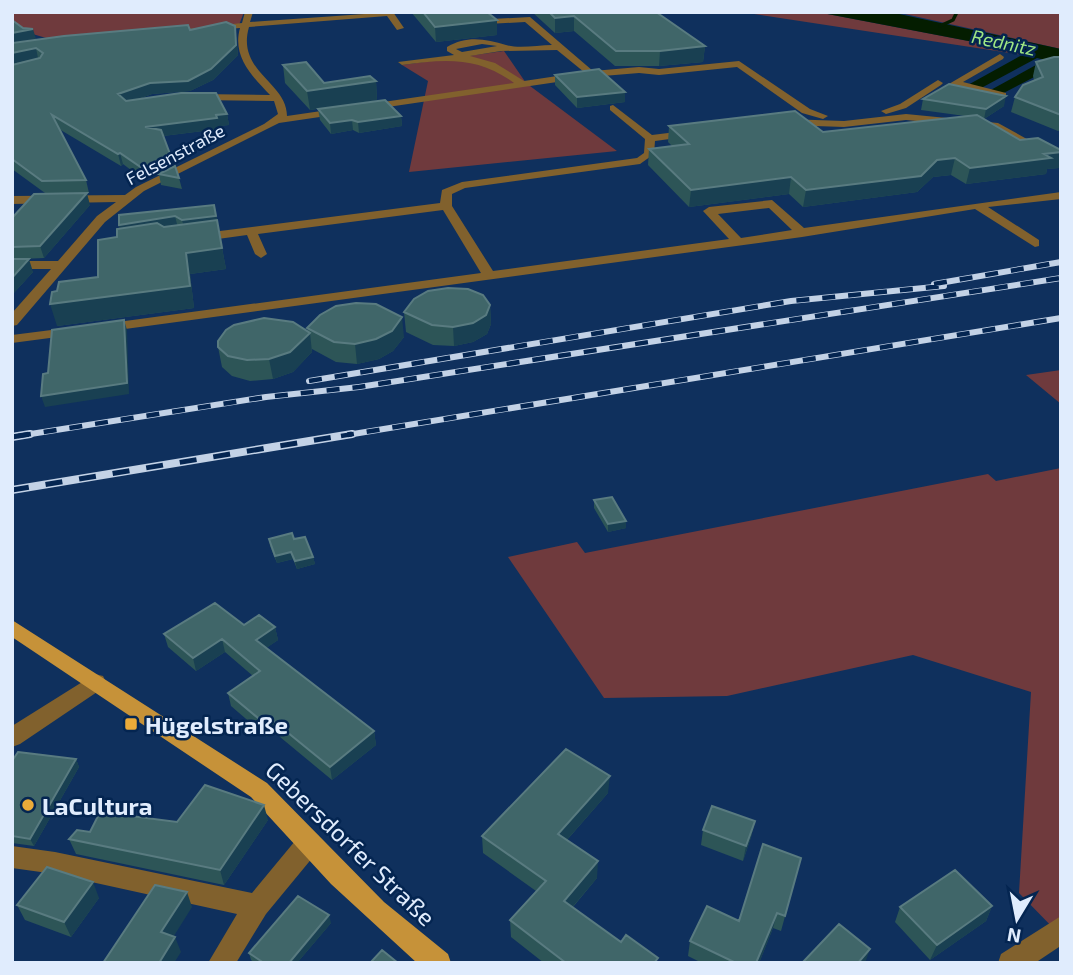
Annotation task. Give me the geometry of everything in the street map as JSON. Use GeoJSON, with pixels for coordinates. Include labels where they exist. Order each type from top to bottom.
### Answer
{"type":"FeatureCollection","features":[{"type":"Feature","properties":{"kind":"main road","name":"Gebersdorfer Straße"},"geometry":{"type":"LineString","coordinates":[[12,627],[259,790],[375,910],[438,963]]}},
{"type":"Feature","properties":{"kind":"street"},"geometry":{"type":"LineString","coordinates":[[249,12],[243,25],[242,41],[251,73],[283,107],[283,115],[277,120]]}},
{"type":"Feature","properties":{"kind":"street"},"geometry":{"type":"LineString","coordinates":[[442,12],[452,24],[528,16],[591,74]]}},
{"type":"Feature","properties":{"kind":"street"},"geometry":{"type":"LineString","coordinates":[[489,12],[498,21]]}},
{"type":"Feature","properties":{"kind":"street"},"geometry":{"type":"LineString","coordinates":[[148,33],[389,13],[400,28]]}},
{"type":"Feature","properties":{"kind":"street"},"geometry":{"type":"LineString","coordinates":[[402,62],[501,48],[560,47]]}},
{"type":"Feature","properties":{"kind":"street"},"geometry":{"type":"LineString","coordinates":[[461,55],[508,73],[524,84]]}},
{"type":"Feature","properties":{"kind":"street"},"geometry":{"type":"LineString","coordinates":[[906,117],[908,111],[1000,57]]}},
{"type":"Feature","properties":{"kind":"street","name":"Felsenstraße"},"geometry":{"type":"LineString","coordinates":[[12,322],[102,219],[128,198],[156,180],[277,120],[591,74],[639,70],[659,72],[739,64],[806,111],[831,117],[890,111],[903,106],[938,83]]}},
{"type":"Feature","properties":{"kind":"street"},"geometry":{"type":"LineString","coordinates":[[954,83],[1003,95]]}},
{"type":"Feature","properties":{"kind":"street","name":"Felsenstraße"},"geometry":{"type":"LineString","coordinates":[[184,97],[277,98]]}},
{"type":"Feature","properties":{"kind":"street"},"geometry":{"type":"LineString","coordinates":[[613,108],[650,138],[703,132]]}},
{"type":"Feature","properties":{"kind":"street"},"geometry":{"type":"LineString","coordinates":[[768,124],[795,121],[844,124],[906,117],[995,125],[1061,163]]}},
{"type":"Feature","properties":{"kind":"street"},"geometry":{"type":"LineString","coordinates":[[489,276],[446,206],[446,192],[462,185],[640,161],[649,154],[650,138]]}},
{"type":"Feature","properties":{"kind":"street"},"geometry":{"type":"LineString","coordinates":[[12,339],[738,242],[977,205],[1061,195]]}},
{"type":"Feature","properties":{"kind":"street"},"geometry":{"type":"LineString","coordinates":[[12,200],[128,198]]}},
{"type":"Feature","properties":{"kind":"street"},"geometry":{"type":"LineString","coordinates":[[738,242],[709,211],[772,204],[802,233]]}},
{"type":"Feature","properties":{"kind":"street"},"geometry":{"type":"LineString","coordinates":[[977,205],[1035,243]]}},
{"type":"Feature","properties":{"kind":"street"},"geometry":{"type":"LineString","coordinates":[[181,237],[446,206]]}},
{"type":"Feature","properties":{"kind":"street"},"geometry":{"type":"LineString","coordinates":[[256,228],[261,254]]}},
{"type":"Feature","properties":{"kind":"street"},"geometry":{"type":"LineString","coordinates":[[74,251],[97,248]]}},
{"type":"Feature","properties":{"kind":"street"},"geometry":{"type":"LineString","coordinates":[[12,265],[62,265]]}},
{"type":"Feature","properties":{"kind":"street"},"geometry":{"type":"LineString","coordinates":[[12,738],[95,681]]}},
{"type":"Feature","properties":{"kind":"street"},"geometry":{"type":"LineString","coordinates":[[221,963],[257,906],[309,843]]}},
{"type":"Feature","properties":{"kind":"street"},"geometry":{"type":"LineString","coordinates":[[12,857],[55,863],[257,906]]}},
{"type":"Feature","properties":{"kind":"street"},"geometry":{"type":"LineString","coordinates":[[1011,963],[1051,938],[1061,928]]}},
{"type":"Feature","properties":{"kind":"shaded area"},"geometry":{"type":"Polygon","coordinates":[[[12,12],[244,12],[239,25],[53,40],[12,28],[12,12]]]}},
{"type":"Feature","properties":{"kind":"shaded area"},"geometry":{"type":"Polygon","coordinates":[[[741,12],[817,12],[1021,51],[1023,55],[741,12]]]}},
{"type":"Feature","properties":{"kind":"shaded area"},"geometry":{"type":"Polygon","coordinates":[[[896,12],[1061,12],[1061,49],[896,12]]]}},
{"type":"Feature","properties":{"kind":"shaded area"},"geometry":{"type":"Polygon","coordinates":[[[504,51],[526,83],[617,151],[409,172],[428,81],[402,65],[504,51]]]}},
{"type":"Feature","properties":{"kind":"shaded area"},"geometry":{"type":"Polygon","coordinates":[[[1061,370],[1061,404],[1026,375],[1061,370]]]}},
{"type":"Feature","properties":{"kind":"shaded area"},"geometry":{"type":"Polygon","coordinates":[[[1061,468],[1061,936],[1019,893],[1031,692],[913,655],[727,696],[604,698],[508,557],[577,542],[585,553],[988,474],[996,481],[1061,468]]]}},
{"type":"Feature","properties":{"kind":"water","name":"Rednitz"},"geometry":{"type":"Polygon","coordinates":[[[817,12],[890,12],[1061,49],[1061,63],[994,98],[987,92],[1045,60],[1037,58],[970,94],[957,91],[1022,55],[1021,51],[817,12]]]}},
{"type":"Feature","properties":{"kind":"building"},"geometry":{"type":"Polygon","coordinates":[[[423,12],[487,12],[497,20],[435,27],[423,12]]]}},
{"type":"Feature","properties":{"kind":"building"},"geometry":{"type":"Polygon","coordinates":[[[549,12],[656,12],[705,46],[660,51],[616,51],[574,16],[555,18],[549,12]]]}},
{"type":"Feature","properties":{"kind":"building"},"geometry":{"type":"Polygon","coordinates":[[[12,20],[23,28],[33,29],[12,33],[12,20]]]}},
{"type":"Feature","properties":{"kind":"building"},"geometry":{"type":"Polygon","coordinates":[[[226,22],[235,26],[236,45],[211,69],[188,81],[150,83],[118,94],[126,101],[181,93],[216,93],[227,114],[216,115],[217,118],[145,127],[161,130],[170,154],[142,168],[52,115],[86,180],[42,181],[12,159],[12,65],[40,58],[43,53],[36,48],[12,53],[12,43],[188,25],[190,30],[226,22]]]}},
{"type":"Feature","properties":{"kind":"building"},"geometry":{"type":"Polygon","coordinates":[[[1061,57],[1061,115],[1015,97],[1023,85],[1043,77],[1036,62],[1061,57]]]}},
{"type":"Feature","properties":{"kind":"building"},"geometry":{"type":"Polygon","coordinates":[[[306,62],[324,83],[370,76],[376,81],[307,91],[283,65],[306,62]]]}},
{"type":"Feature","properties":{"kind":"building"},"geometry":{"type":"Polygon","coordinates":[[[599,69],[625,92],[577,97],[555,75],[599,69]]]}},
{"type":"Feature","properties":{"kind":"building"},"geometry":{"type":"Polygon","coordinates":[[[949,84],[1006,96],[986,109],[923,99],[949,84]]]}},
{"type":"Feature","properties":{"kind":"building"},"geometry":{"type":"Polygon","coordinates":[[[385,100],[401,116],[330,123],[318,109],[385,100]]]}},
{"type":"Feature","properties":{"kind":"building"},"geometry":{"type":"Polygon","coordinates":[[[795,111],[823,132],[977,115],[1020,140],[1038,138],[1061,152],[1044,154],[1051,158],[970,168],[955,158],[937,160],[921,176],[806,190],[791,177],[691,190],[649,149],[689,144],[669,126],[795,111]]]}},
{"type":"Feature","properties":{"kind":"building"},"geometry":{"type":"Polygon","coordinates":[[[175,166],[179,178],[159,174],[175,166]]]}},
{"type":"Feature","properties":{"kind":"building"},"geometry":{"type":"Polygon","coordinates":[[[87,193],[40,246],[12,247],[12,218],[34,194],[87,193]]]}},
{"type":"Feature","properties":{"kind":"building"},"geometry":{"type":"Polygon","coordinates":[[[214,205],[216,216],[182,220],[175,216],[119,225],[119,215],[214,205]]]}},
{"type":"Feature","properties":{"kind":"building"},"geometry":{"type":"Polygon","coordinates":[[[217,220],[222,248],[186,253],[190,286],[50,304],[52,292],[57,291],[59,282],[98,277],[98,240],[117,237],[117,229],[157,223],[164,227],[217,220]]]}},
{"type":"Feature","properties":{"kind":"building"},"geometry":{"type":"Polygon","coordinates":[[[12,259],[29,259],[12,278],[12,259]]]}},
{"type":"Feature","properties":{"kind":"building"},"geometry":{"type":"Polygon","coordinates":[[[468,289],[483,295],[490,305],[486,315],[473,323],[453,327],[432,325],[404,312],[414,299],[428,291],[468,289]]]}},
{"type":"Feature","properties":{"kind":"building"},"geometry":{"type":"Polygon","coordinates":[[[376,304],[402,317],[392,331],[376,339],[355,344],[334,342],[307,328],[320,315],[336,306],[376,304]]]}},
{"type":"Feature","properties":{"kind":"building"},"geometry":{"type":"Polygon","coordinates":[[[264,318],[293,322],[310,333],[290,352],[269,359],[247,360],[228,356],[218,347],[218,341],[226,330],[234,325],[264,318]]]}},
{"type":"Feature","properties":{"kind":"building"},"geometry":{"type":"Polygon","coordinates":[[[124,320],[127,383],[41,396],[43,374],[48,373],[52,330],[124,320]]]}},
{"type":"Feature","properties":{"kind":"building"},"geometry":{"type":"Polygon","coordinates":[[[612,497],[626,521],[608,524],[594,500],[612,497]]]}},
{"type":"Feature","properties":{"kind":"building"},"geometry":{"type":"Polygon","coordinates":[[[292,533],[294,539],[305,537],[313,557],[295,561],[291,552],[275,556],[269,539],[292,533]]]}},
{"type":"Feature","properties":{"kind":"building"},"geometry":{"type":"Polygon","coordinates":[[[215,603],[244,625],[259,615],[275,627],[256,640],[374,731],[330,767],[271,719],[264,723],[228,693],[260,671],[222,639],[193,658],[164,634],[215,603]]]}},
{"type":"Feature","properties":{"kind":"building"},"geometry":{"type":"Polygon","coordinates":[[[566,749],[610,776],[558,834],[598,861],[564,901],[621,942],[626,935],[658,958],[654,963],[566,963],[510,920],[546,881],[482,836],[566,749]]]}},
{"type":"Feature","properties":{"kind":"building"},"geometry":{"type":"Polygon","coordinates":[[[18,752],[76,759],[30,839],[12,836],[12,761],[18,752]]]}},
{"type":"Feature","properties":{"kind":"building"},"geometry":{"type":"Polygon","coordinates":[[[205,785],[264,805],[220,870],[69,839],[77,830],[90,832],[100,812],[177,822],[205,785]]]}},
{"type":"Feature","properties":{"kind":"building"},"geometry":{"type":"Polygon","coordinates":[[[712,806],[755,821],[746,846],[703,830],[712,806]]]}},
{"type":"Feature","properties":{"kind":"building"},"geometry":{"type":"Polygon","coordinates":[[[763,844],[801,858],[785,916],[777,913],[756,963],[736,963],[690,941],[707,906],[739,921],[763,844]]]}},
{"type":"Feature","properties":{"kind":"building"},"geometry":{"type":"Polygon","coordinates":[[[47,867],[93,882],[64,922],[17,905],[47,867]]]}},
{"type":"Feature","properties":{"kind":"building"},"geometry":{"type":"Polygon","coordinates":[[[955,870],[992,906],[937,945],[900,907],[955,870]]]}},
{"type":"Feature","properties":{"kind":"building"},"geometry":{"type":"Polygon","coordinates":[[[155,885],[187,892],[161,932],[175,937],[159,963],[103,963],[155,885]]]}},
{"type":"Feature","properties":{"kind":"building"},"geometry":{"type":"Polygon","coordinates":[[[298,896],[329,915],[289,963],[264,963],[249,953],[298,896]]]}},
{"type":"Feature","properties":{"kind":"building"},"geometry":{"type":"Polygon","coordinates":[[[839,924],[870,949],[858,963],[802,963],[839,924]]]}},
{"type":"Feature","properties":{"kind":"building"},"geometry":{"type":"Polygon","coordinates":[[[382,950],[398,963],[370,963],[382,950]]]}},
{"type":"Feature","properties":{"kind":"waterway"},"geometry":{"type":"LineString","coordinates":[[940,26],[953,20],[957,12]]}},
{"type":"Feature","properties":{"kind":"railway"},"geometry":{"type":"LineString","coordinates":[[934,284],[1061,262]]}},
{"type":"Feature","properties":{"kind":"railway"},"geometry":{"type":"LineString","coordinates":[[18,436],[266,397],[359,387],[1061,278]]}},
{"type":"Feature","properties":{"kind":"railway"},"geometry":{"type":"LineString","coordinates":[[309,381],[791,301],[944,286]]}},
{"type":"Feature","properties":{"kind":"railway"},"geometry":{"type":"LineString","coordinates":[[341,436],[1061,318]]}},
{"type":"Feature","properties":{"kind":"railway"},"geometry":{"type":"LineString","coordinates":[[18,436],[30,434]]}},
{"type":"Feature","properties":{"kind":"railway"},"geometry":{"type":"LineString","coordinates":[[12,490],[352,434]]}},
{"type":"Feature","properties":{"kind":"railway"},"geometry":{"type":"LineString","coordinates":[[12,437],[18,436]]}},
{"type":"Feature","properties":{"kind":"place","name":"Hügelstraße"},"geometry":{"type":"Point","coordinates":[131,724]}},
{"type":"Feature","properties":{"kind":"place","name":"LaCultura"},"geometry":{"type":"Point","coordinates":[28,805]}}]}
